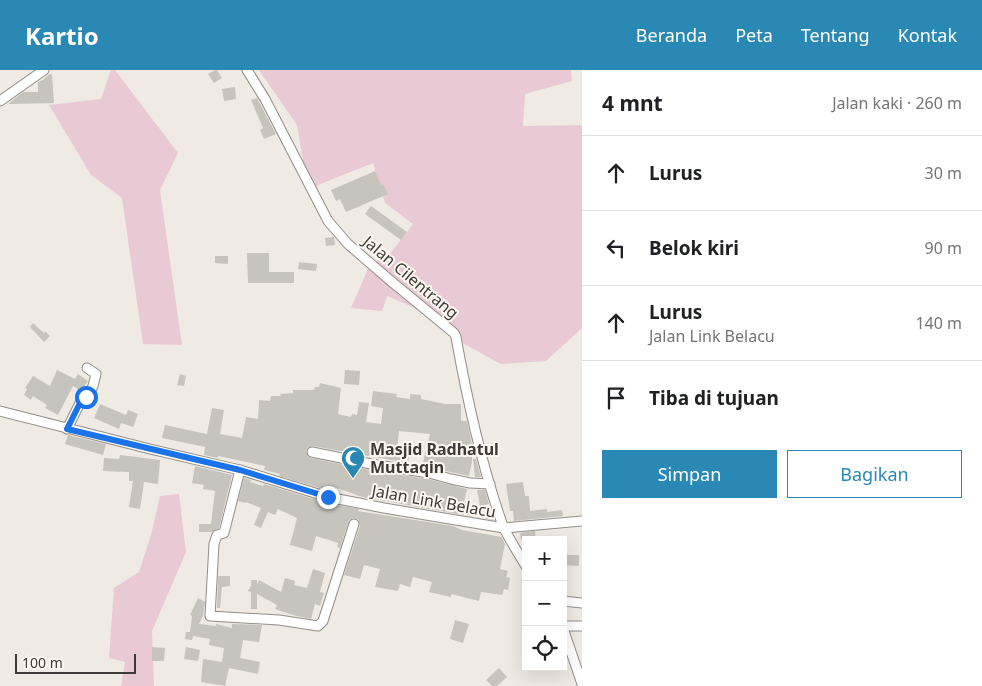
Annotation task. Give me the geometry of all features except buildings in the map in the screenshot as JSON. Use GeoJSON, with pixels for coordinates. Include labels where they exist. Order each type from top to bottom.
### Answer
{"type":"FeatureCollection","features":[{"type":"Feature","properties":{"kind":"street"},"geometry":{"type":"LineString","coordinates":[[0,100],[44,70]]}},
{"type":"Feature","properties":{"kind":"street","name":"Jalan Cilentrang"},"geometry":{"type":"LineString","coordinates":[[247,70],[265,99],[326,218],[336,231],[392,282],[454,333],[466,394],[490,484],[504,528],[522,559]]}},
{"type":"Feature","properties":{"kind":"street"},"geometry":{"type":"LineString","coordinates":[[67,429],[81,401],[89,394],[93,386],[96,374],[88,368]]}},
{"type":"Feature","properties":{"kind":"street","name":"Jalan Link Belacu"},"geometry":{"type":"LineString","coordinates":[[0,411],[240,470],[328,497],[504,528],[582,521]]}},
{"type":"Feature","properties":{"kind":"street"},"geometry":{"type":"LineString","coordinates":[[312,452],[371,464],[421,471],[451,479],[490,484]]}},
{"type":"Feature","properties":{"kind":"street"},"geometry":{"type":"LineString","coordinates":[[240,470],[224,533],[216,534],[210,616],[279,620],[320,625],[323,621],[354,524]]}},
{"type":"Feature","properties":{"kind":"street"},"geometry":{"type":"LineString","coordinates":[[567,601],[582,603]]}},
{"type":"Feature","properties":{"kind":"street"},"geometry":{"type":"LineString","coordinates":[[567,627],[582,626]]}},
{"type":"Feature","properties":{"kind":"street"},"geometry":{"type":"LineString","coordinates":[[567,639],[582,684]]}},
{"type":"Feature","properties":{"kind":"shaded area"},"geometry":{"type":"Polygon","coordinates":[[[111,70],[115,70],[178,153],[160,190],[182,345],[143,344],[122,198],[91,175],[49,105],[101,99],[111,70]]]}},
{"type":"Feature","properties":{"kind":"shaded area"},"geometry":{"type":"Polygon","coordinates":[[[259,70],[571,70],[572,81],[525,94],[523,126],[582,125],[582,328],[546,361],[501,364],[457,340],[422,311],[387,296],[382,311],[351,308],[371,262],[387,258],[413,224],[385,203],[373,163],[308,189],[297,125],[259,70]]]}},
{"type":"Feature","properties":{"kind":"shaded area"},"geometry":{"type":"Polygon","coordinates":[[[179,494],[186,552],[152,631],[154,686],[121,686],[125,662],[109,658],[114,588],[139,572],[151,535],[160,496],[179,494]]]}},
{"type":"Feature","properties":{"kind":"place","name":"Masjid Radhatul Muttaqin"},"geometry":{"type":"Point","coordinates":[353,479]}},
{"type":"Feature","properties":{"kind":"route"},"geometry":{"type":"LineString","coordinates":[[86,397],[81,401],[67,429],[240,470],[328,497]]}}]}
